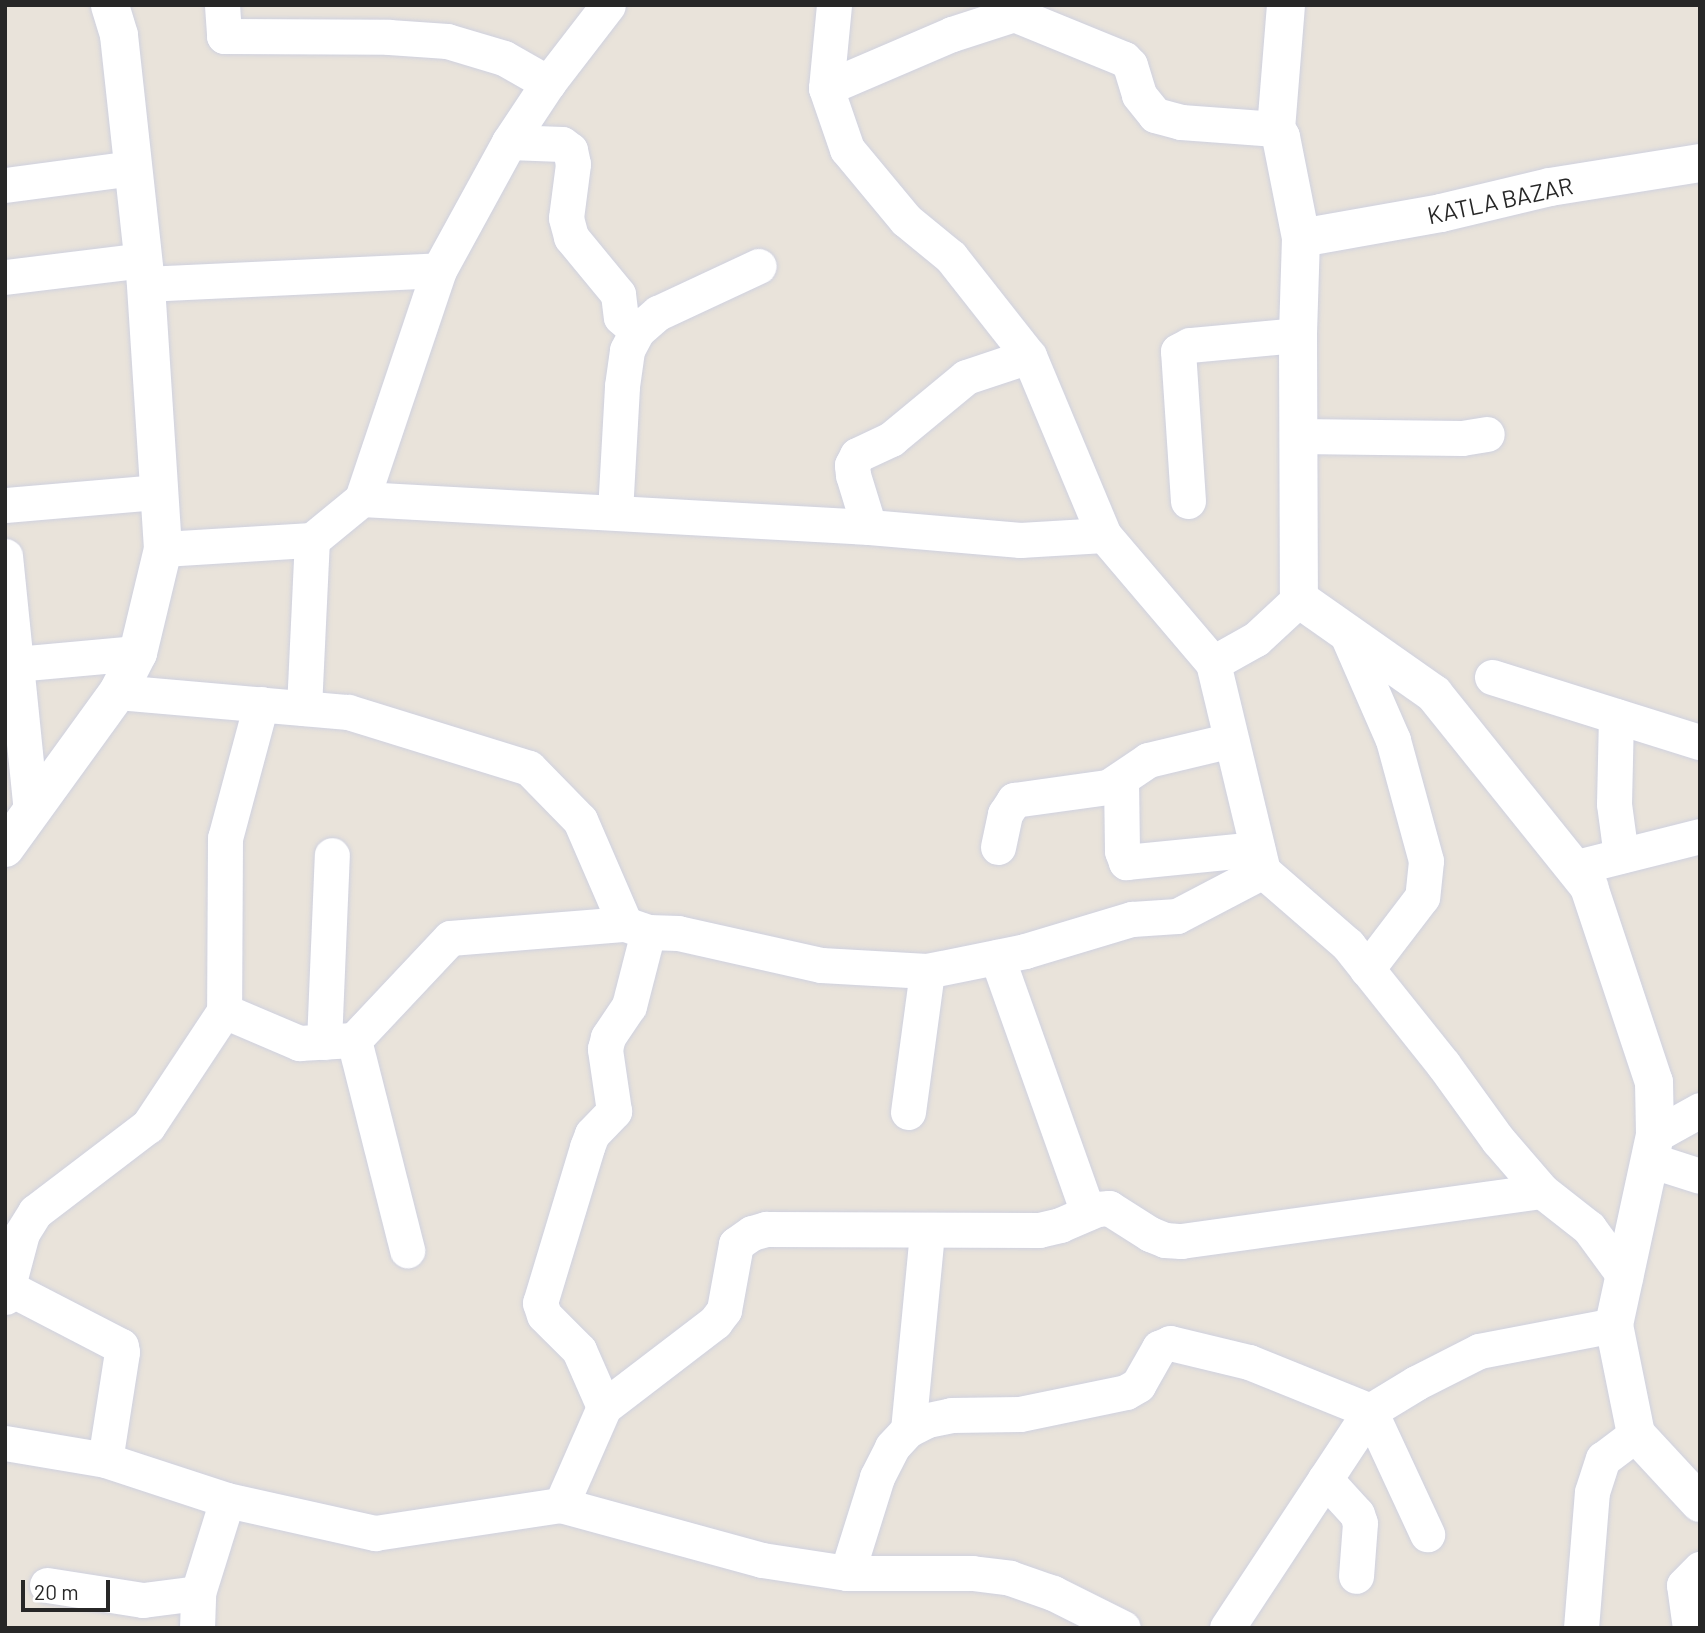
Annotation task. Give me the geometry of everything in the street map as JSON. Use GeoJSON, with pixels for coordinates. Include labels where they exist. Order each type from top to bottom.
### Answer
{"type":"FeatureCollection","features":[{"type":"Feature","properties":{"kind":"street"},"geometry":{"type":"LineString","coordinates":[[5,848],[118,692],[138,653],[163,549],[144,272],[119,35],[110,5]]}},
{"type":"Feature","properties":{"kind":"street"},"geometry":{"type":"LineString","coordinates":[[222,5],[224,36],[389,37],[447,41],[504,58],[548,83]]}},
{"type":"Feature","properties":{"kind":"street"},"geometry":{"type":"LineString","coordinates":[[163,549],[312,540],[362,499],[439,270],[509,142],[548,83],[608,5]]}},
{"type":"Feature","properties":{"kind":"street"},"geometry":{"type":"LineString","coordinates":[[834,5],[826,88],[847,149],[906,220],[951,257],[1030,356],[1104,535],[1213,663],[1260,860],[1348,945],[1443,1064],[1498,1140],[1542,1191],[1589,1228],[1625,1277]]}},
{"type":"Feature","properties":{"kind":"street"},"geometry":{"type":"LineString","coordinates":[[1213,663],[1256,639],[1298,599],[1297,436],[1301,238],[1281,137],[1276,129],[1286,5]]}},
{"type":"Feature","properties":{"kind":"street"},"geometry":{"type":"LineString","coordinates":[[826,88],[1013,10],[1124,59],[1130,65],[1139,95],[1155,115],[1181,122],[1276,129]]}},
{"type":"Feature","properties":{"kind":"street"},"geometry":{"type":"LineString","coordinates":[[509,142],[562,144],[570,150],[573,163],[566,218],[571,237],[618,294],[621,317],[637,331]]}},
{"type":"Feature","properties":{"kind":"street","name":"KATLA BAZAR"},"geometry":{"type":"LineString","coordinates":[[1301,238],[1441,213],[1550,187],[1700,163]]}},
{"type":"Feature","properties":{"kind":"street"},"geometry":{"type":"LineString","coordinates":[[5,185],[132,168]]}},
{"type":"Feature","properties":{"kind":"street"},"geometry":{"type":"LineString","coordinates":[[615,512],[622,386],[627,351],[637,331],[658,313],[759,266]]}},
{"type":"Feature","properties":{"kind":"street"},"geometry":{"type":"LineString","coordinates":[[5,277],[144,272],[439,270]]}},
{"type":"Feature","properties":{"kind":"street"},"geometry":{"type":"LineString","coordinates":[[1188,501],[1176,362],[1178,351],[1190,345],[1298,335]]}},
{"type":"Feature","properties":{"kind":"street"},"geometry":{"type":"LineString","coordinates":[[869,527],[853,475],[852,465],[857,455],[891,439],[966,377],[1030,356]]}},
{"type":"Feature","properties":{"kind":"street"},"geometry":{"type":"LineString","coordinates":[[1297,436],[1462,438],[1487,433]]}},
{"type":"Feature","properties":{"kind":"street"},"geometry":{"type":"LineString","coordinates":[[5,505],[158,492]]}},
{"type":"Feature","properties":{"kind":"street"},"geometry":{"type":"LineString","coordinates":[[362,499],[869,527],[1020,540],[1104,535]]}},
{"type":"Feature","properties":{"kind":"street"},"geometry":{"type":"LineString","coordinates":[[304,708],[312,540]]}},
{"type":"Feature","properties":{"kind":"street"},"geometry":{"type":"LineString","coordinates":[[5,556],[10,664],[31,811]]}},
{"type":"Feature","properties":{"kind":"street"},"geometry":{"type":"LineString","coordinates":[[1298,599],[1434,694],[1589,887],[1654,1082],[1653,1147],[1614,1325],[1636,1434],[1700,1503]]}},
{"type":"Feature","properties":{"kind":"street"},"geometry":{"type":"LineString","coordinates":[[1345,630],[1393,740],[1426,861],[1422,897],[1367,969]]}},
{"type":"Feature","properties":{"kind":"street"},"geometry":{"type":"LineString","coordinates":[[10,664],[138,653]]}},
{"type":"Feature","properties":{"kind":"street"},"geometry":{"type":"LineString","coordinates":[[1492,677],[1700,742]]}},
{"type":"Feature","properties":{"kind":"street"},"geometry":{"type":"LineString","coordinates":[[118,692],[348,712],[528,768],[580,820],[636,928],[629,1006],[608,1037],[605,1049],[614,1111],[592,1134],[541,1297],[544,1315],[571,1339],[584,1360],[604,1407]]}},
{"type":"Feature","properties":{"kind":"street"},"geometry":{"type":"LineString","coordinates":[[105,1460],[121,1346],[6,1292],[22,1233],[35,1212],[148,1126],[224,1011],[225,838],[261,704]]}},
{"type":"Feature","properties":{"kind":"street"},"geometry":{"type":"LineString","coordinates":[[1616,716],[1615,804],[1621,856]]}},
{"type":"Feature","properties":{"kind":"street"},"geometry":{"type":"LineString","coordinates":[[998,846],[1005,814],[1014,800],[1094,790],[1121,779],[1158,756],[1231,740]]}},
{"type":"Feature","properties":{"kind":"street"},"geometry":{"type":"LineString","coordinates":[[1121,779],[1122,857],[1126,862],[1260,860]]}},
{"type":"Feature","properties":{"kind":"street"},"geometry":{"type":"LineString","coordinates":[[1573,868],[1700,836]]}},
{"type":"Feature","properties":{"kind":"street"},"geometry":{"type":"LineString","coordinates":[[332,855],[339,1041],[407,1250]]}},
{"type":"Feature","properties":{"kind":"street"},"geometry":{"type":"LineString","coordinates":[[224,1011],[299,1043],[339,1041],[450,938],[636,928],[678,933],[821,965],[927,971],[997,957],[1132,919],[1177,916],[1260,860]]}},
{"type":"Feature","properties":{"kind":"street"},"geometry":{"type":"LineString","coordinates":[[997,957],[1088,1212]]}},
{"type":"Feature","properties":{"kind":"street"},"geometry":{"type":"LineString","coordinates":[[908,1112],[927,971]]}},
{"type":"Feature","properties":{"kind":"street"},"geometry":{"type":"LineString","coordinates":[[1653,1147],[1700,1110]]}},
{"type":"Feature","properties":{"kind":"street"},"geometry":{"type":"LineString","coordinates":[[1653,1147],[1700,1176]]}},
{"type":"Feature","properties":{"kind":"street"},"geometry":{"type":"LineString","coordinates":[[561,1505],[604,1407],[715,1322],[724,1310],[736,1244],[752,1233],[765,1229],[927,1232],[1039,1230],[1060,1225],[1088,1212],[1109,1208],[1150,1234],[1165,1240],[1181,1241],[1542,1191]]}},
{"type":"Feature","properties":{"kind":"street"},"geometry":{"type":"LineString","coordinates":[[908,1430],[927,1232]]}},
{"type":"Feature","properties":{"kind":"street"},"geometry":{"type":"LineString","coordinates":[[1227,1628],[1370,1411],[1416,1383],[1479,1351],[1614,1325]]}},
{"type":"Feature","properties":{"kind":"street"},"geometry":{"type":"LineString","coordinates":[[847,1573],[877,1477],[892,1447],[908,1430],[928,1420],[951,1415],[1020,1414],[1126,1392],[1139,1385],[1159,1348],[1170,1343],[1249,1362],[1370,1411],[1427,1534]]}},
{"type":"Feature","properties":{"kind":"street"},"geometry":{"type":"LineString","coordinates":[[1580,1628],[1592,1492],[1603,1459],[1636,1434]]}},
{"type":"Feature","properties":{"kind":"street"},"geometry":{"type":"LineString","coordinates":[[5,1443],[105,1460],[227,1500],[375,1533],[561,1505],[762,1560],[847,1573],[972,1573],[1010,1578],[1053,1593],[1123,1628]]}},
{"type":"Feature","properties":{"kind":"street"},"geometry":{"type":"LineString","coordinates":[[1325,1479],[1357,1514],[1360,1523],[1356,1576]]}},
{"type":"Feature","properties":{"kind":"street"},"geometry":{"type":"LineString","coordinates":[[197,1628],[198,1593],[227,1500]]}},
{"type":"Feature","properties":{"kind":"street"},"geometry":{"type":"LineString","coordinates":[[1690,1628],[1684,1585],[1700,1569]]}},
{"type":"Feature","properties":{"kind":"street"},"geometry":{"type":"LineString","coordinates":[[47,1586],[126,1613],[143,1600],[198,1593]]}}]}
